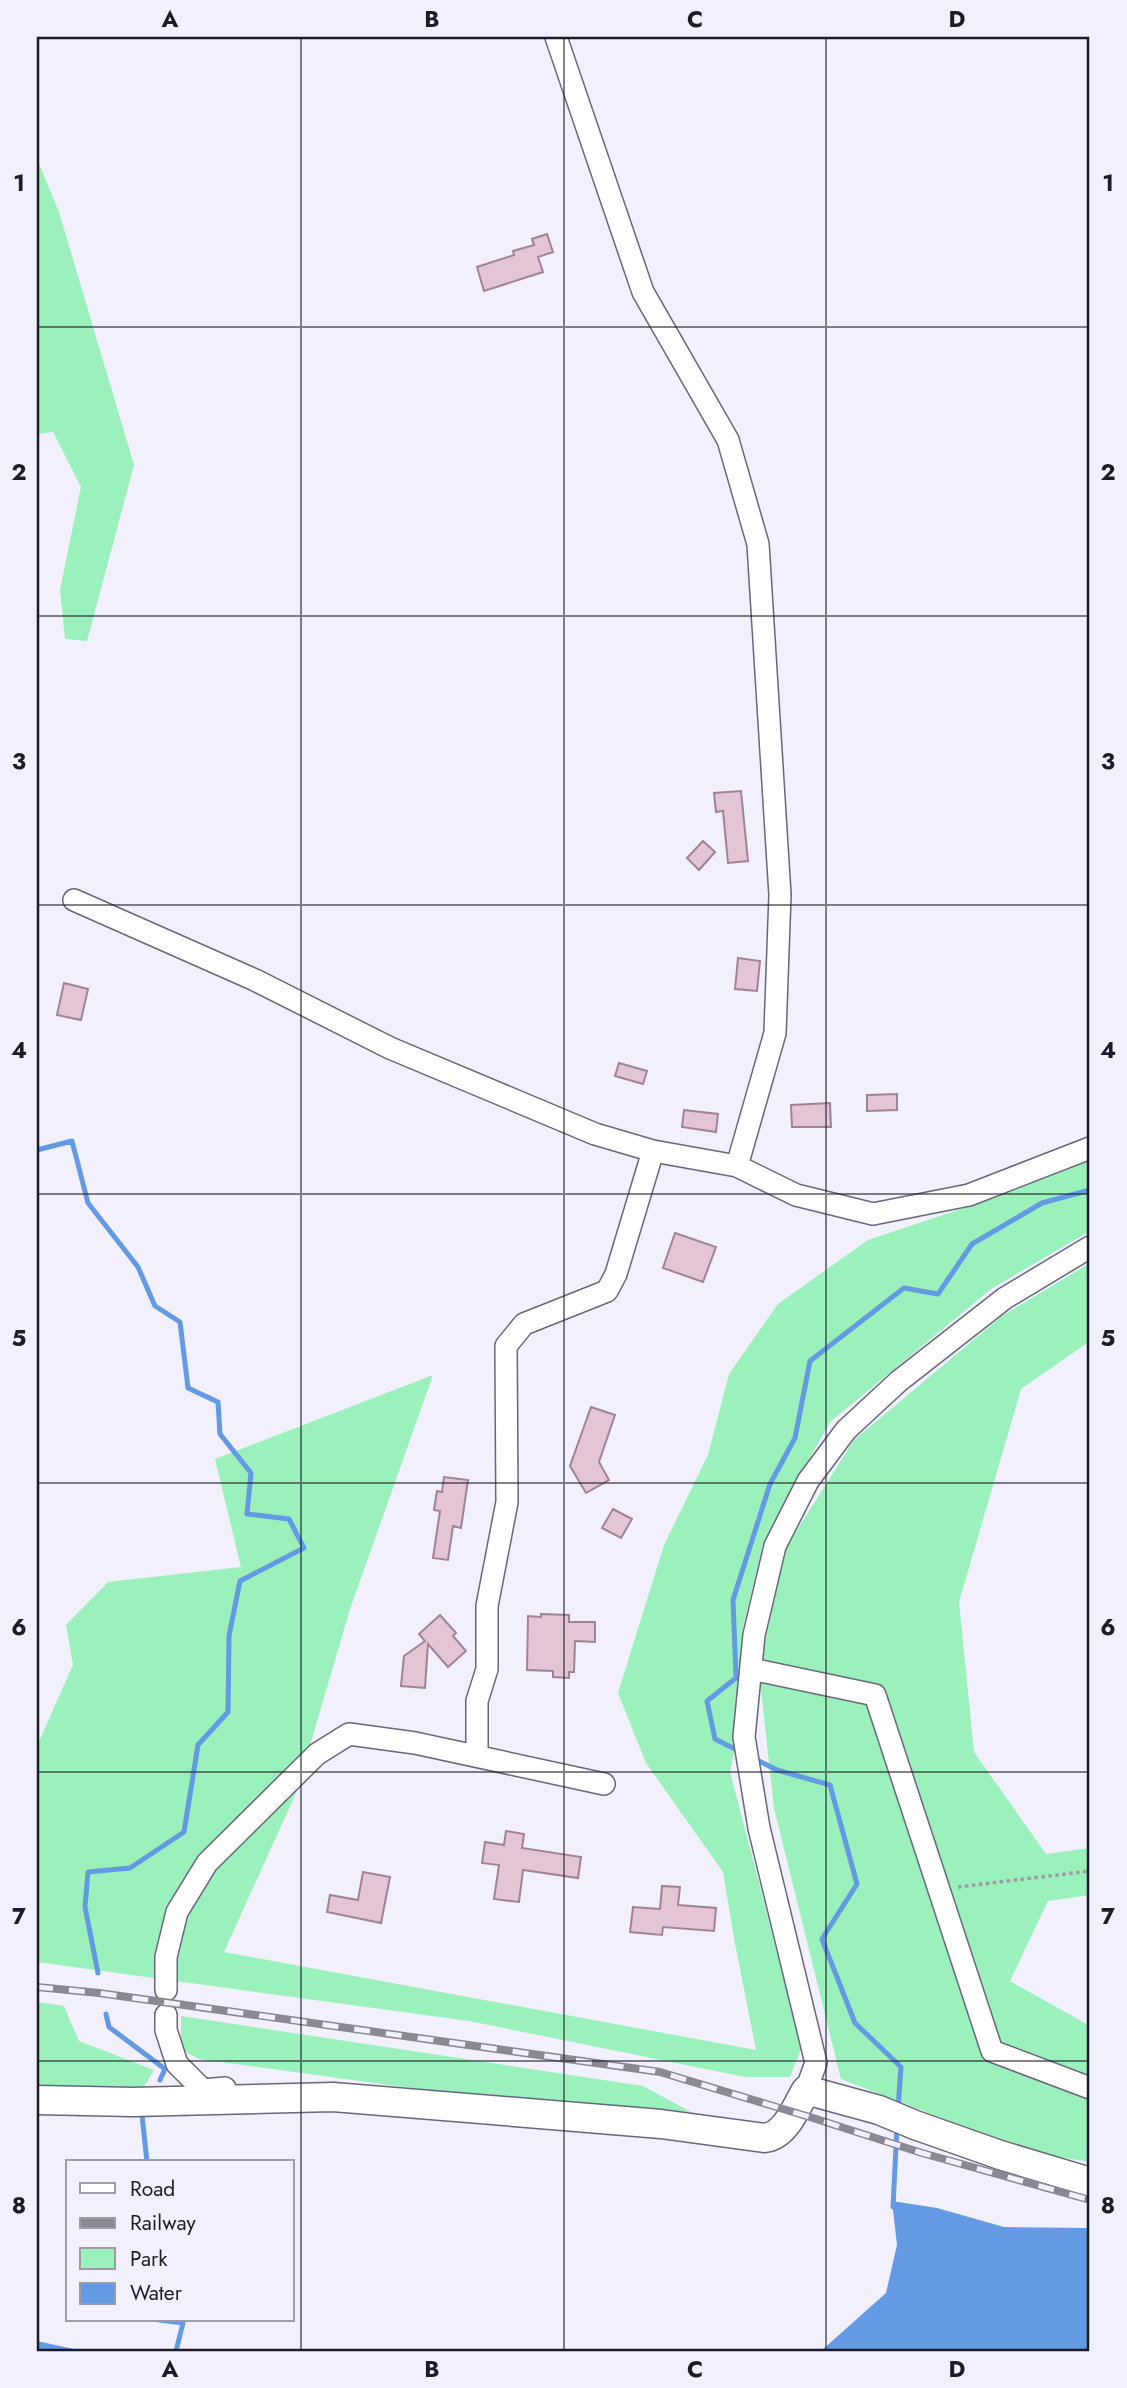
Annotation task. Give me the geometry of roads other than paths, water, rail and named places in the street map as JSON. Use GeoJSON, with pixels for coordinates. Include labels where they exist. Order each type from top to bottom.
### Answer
{"type":"FeatureCollection","features":[{"type":"Feature","properties":{"kind":"main road"},"geometry":{"type":"LineString","coordinates":[[37,2099],[133,2102],[346,2098],[661,2124],[764,2138],[774,2137],[780,2132],[806,2090],[880,2110],[915,2126],[1090,2182]]}},
{"type":"Feature","properties":{"kind":"street"},"geometry":{"type":"LineString","coordinates":[[556,37],[643,292],[727,440],[758,544],[780,895],[776,1019],[775,1033],[737,1166]]}},
{"type":"Feature","properties":{"kind":"street"},"geometry":{"type":"LineString","coordinates":[[74,900],[255,979],[390,1048],[595,1134],[653,1151],[737,1166],[796,1195],[873,1214],[969,1195],[1090,1149]]}},
{"type":"Feature","properties":{"kind":"street"},"geometry":{"type":"LineString","coordinates":[[477,1756],[477,1701],[487,1669],[488,1606],[507,1502],[506,1346],[524,1324],[607,1291],[616,1274],[653,1151]]}},
{"type":"Feature","properties":{"kind":"street"},"geometry":{"type":"LineString","coordinates":[[806,2090],[816,2063],[759,1828],[744,1737],[754,1635],[775,1546],[808,1481],[846,1430],[899,1381],[1005,1298],[1090,1247]]}},
{"type":"Feature","properties":{"kind":"street"},"geometry":{"type":"LineString","coordinates":[[751,1669],[875,1695],[992,2051],[1090,2088]]}},
{"type":"Feature","properties":{"kind":"street"},"geometry":{"type":"LineString","coordinates":[[166,1990],[166,1958],[177,1912],[207,1863],[317,1754],[349,1734],[415,1743],[604,1784]]}},
{"type":"Feature","properties":{"kind":"street"},"geometry":{"type":"LineString","coordinates":[[166,2015],[166,2030],[177,2064],[203,2090],[248,2086],[277,2098]]}},
{"type":"Feature","properties":{"kind":"water"},"geometry":{"type":"Polygon","coordinates":[[[892,2201],[937,2208],[1004,2227],[1090,2228],[1090,2351],[821,2351],[886,2293],[897,2245],[892,2201]]]}},
{"type":"Feature","properties":{"kind":"water"},"geometry":{"type":"Polygon","coordinates":[[[37,2341],[83,2351],[37,2351],[37,2341]]]}},
{"type":"Feature","properties":{"kind":"waterway"},"geometry":{"type":"LineString","coordinates":[[37,1150],[72,1141],[88,1203],[138,1267],[155,1306],[180,1322],[188,1388],[218,1402],[220,1434],[251,1473],[247,1514],[289,1519],[304,1548],[240,1581],[229,1636],[228,1712],[198,1745],[184,1832],[130,1868],[88,1872],[85,1907],[98,1973]]}},
{"type":"Feature","properties":{"kind":"waterway"},"geometry":{"type":"LineString","coordinates":[[741,1752],[715,1739],[707,1701],[736,1678],[733,1600],[770,1484],[795,1438],[810,1361],[904,1288],[938,1294],[972,1244],[1042,1203],[1090,1190]]}},
{"type":"Feature","properties":{"kind":"waterway"},"geometry":{"type":"LineString","coordinates":[[753,1758],[777,1770],[830,1785],[857,1884],[822,1939],[855,2023],[901,2067],[898,2109]]}},
{"type":"Feature","properties":{"kind":"waterway"},"geometry":{"type":"LineString","coordinates":[[106,2014],[109,2027],[165,2069],[160,2080]]}},
{"type":"Feature","properties":{"kind":"waterway"},"geometry":{"type":"LineString","coordinates":[[142,2115],[147,2160]]}},
{"type":"Feature","properties":{"kind":"waterway"},"geometry":{"type":"LineString","coordinates":[[893,2207],[897,2126]]}},
{"type":"Feature","properties":{"kind":"waterway"},"geometry":{"type":"LineString","coordinates":[[175,2322],[183,2323],[176,2351]]}},
{"type":"Feature","properties":{"kind":"railway"},"geometry":{"type":"LineString","coordinates":[[37,1987],[99,1993],[660,2072],[922,2153],[1090,2200]]}}]}
